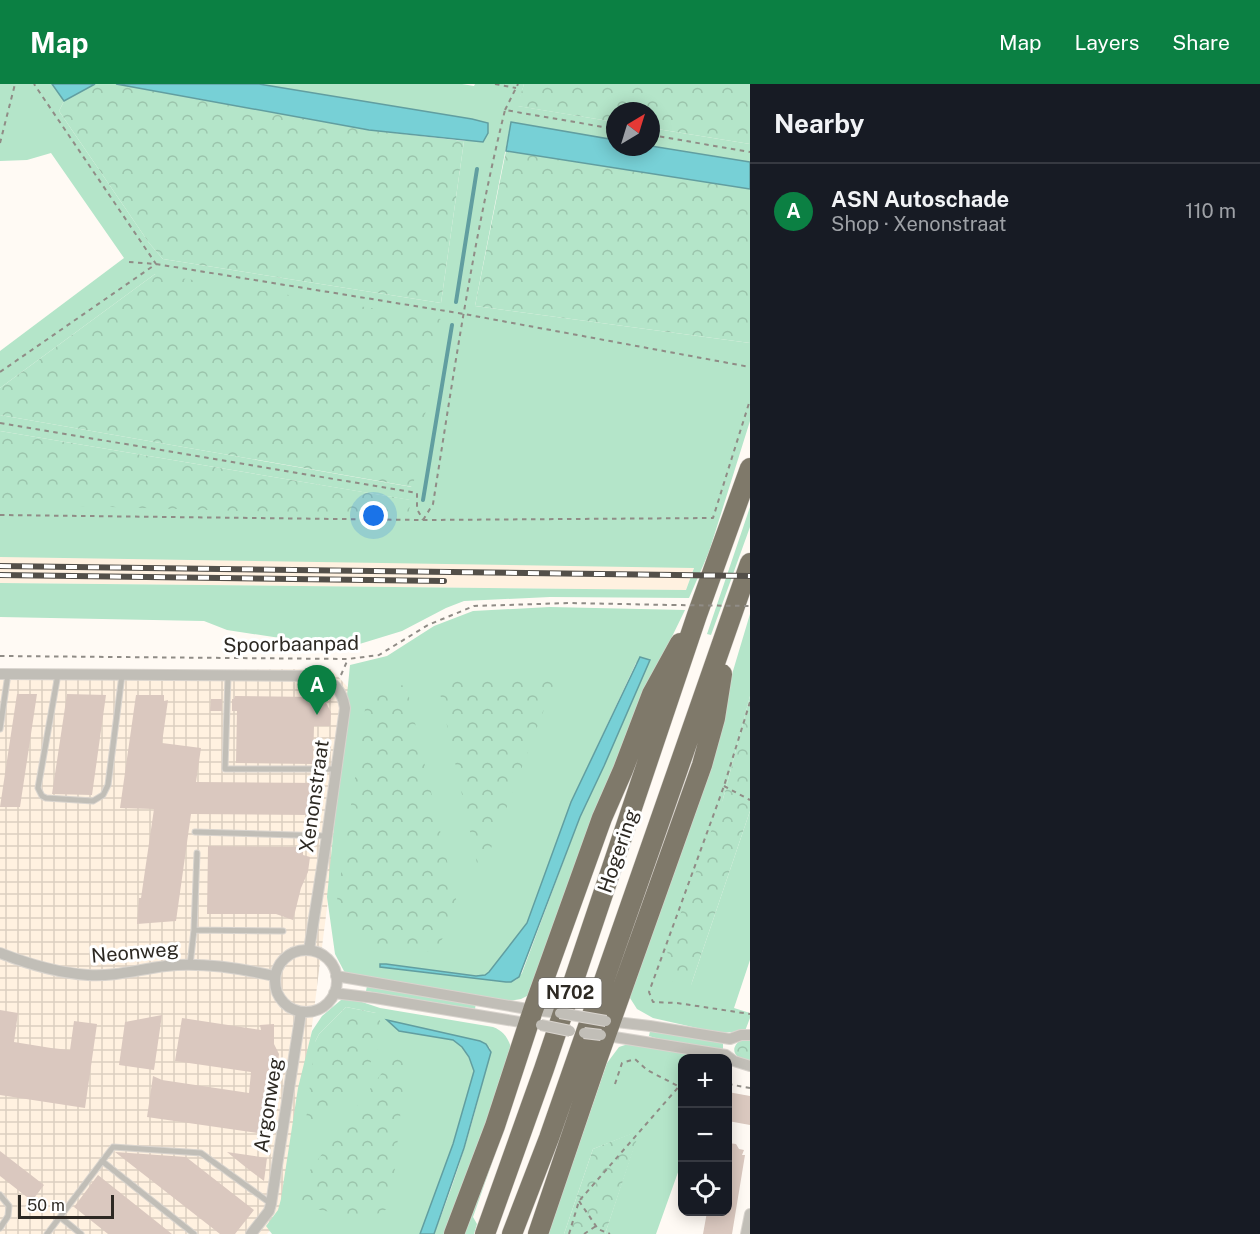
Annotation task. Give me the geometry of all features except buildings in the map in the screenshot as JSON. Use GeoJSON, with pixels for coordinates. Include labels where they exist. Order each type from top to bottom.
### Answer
{"type":"FeatureCollection","features":[{"type":"Feature","properties":{"kind":"highway","name":"Hogering"},"geometry":{"type":"LineString","coordinates":[[485,1234],[544,1069],[697,615],[750,468]]}},
{"type":"Feature","properties":{"kind":"highway","name":"Hogering"},"geometry":{"type":"LineString","coordinates":[[512,1234],[549,1138],[750,563]]}},
{"type":"Feature","properties":{"kind":"highway","name":"N702"},"geometry":{"type":"LineString","coordinates":[[453,1234],[537,1018],[602,818],[624,770],[652,694],[697,615]]}},
{"type":"Feature","properties":{"kind":"highway","name":"N702"},"geometry":{"type":"LineString","coordinates":[[538,1234],[606,1028],[702,765],[715,718],[728,627]]}},
{"type":"Feature","properties":{"kind":"street"},"geometry":{"type":"LineString","coordinates":[[4,674],[319,676],[334,684]]}},
{"type":"Feature","properties":{"kind":"street","name":"Xenonstraat"},"geometry":{"type":"LineString","coordinates":[[309,950],[345,708],[343,698],[334,684]]}},
{"type":"Feature","properties":{"kind":"street"},"geometry":{"type":"LineString","coordinates":[[297,950],[317,951],[330,961],[336,976],[334,993],[329,1002],[311,1011],[301,1012],[290,1008],[280,999],[275,988],[274,976],[278,965],[286,956],[297,950]]}},
{"type":"Feature","properties":{"kind":"street","name":"Neonweg"},"geometry":{"type":"LineString","coordinates":[[0,953],[58,972],[90,975],[125,973],[166,966],[214,965],[274,976]]}},
{"type":"Feature","properties":{"kind":"street"},"geometry":{"type":"LineString","coordinates":[[336,976],[537,1018],[570,1031],[650,1026],[730,1039],[750,1035]]}},
{"type":"Feature","properties":{"kind":"street"},"geometry":{"type":"LineString","coordinates":[[334,993],[537,1018],[575,1016],[606,1028],[722,1054]]}},
{"type":"Feature","properties":{"kind":"street","name":"Argonweg"},"geometry":{"type":"LineString","coordinates":[[251,1234],[269,1211],[271,1204],[301,1012]]}},
{"type":"Feature","properties":{"kind":"street"},"geometry":{"type":"LineString","coordinates":[[726,1054],[730,1039]]}},
{"type":"Feature","properties":{"kind":"street"},"geometry":{"type":"LineString","coordinates":[[732,1060],[750,1066]]}},
{"type":"Feature","properties":{"kind":"street"},"geometry":{"type":"LineString","coordinates":[[746,1234],[750,1214]]}},
{"type":"Feature","properties":{"kind":"lane"},"geometry":{"type":"LineString","coordinates":[[0,729],[4,674]]}},
{"type":"Feature","properties":{"kind":"lane"},"geometry":{"type":"LineString","coordinates":[[58,674],[38,788],[42,796],[46,798],[93,801],[103,795],[108,785],[122,675]]}},
{"type":"Feature","properties":{"kind":"lane"},"geometry":{"type":"LineString","coordinates":[[228,675],[225,769],[336,769]]}},
{"type":"Feature","properties":{"kind":"lane"},"geometry":{"type":"LineString","coordinates":[[195,832],[327,836]]}},
{"type":"Feature","properties":{"kind":"lane"},"geometry":{"type":"LineString","coordinates":[[190,965],[194,930],[197,853]]}},
{"type":"Feature","properties":{"kind":"lane"},"geometry":{"type":"LineString","coordinates":[[194,930],[283,931]]}},
{"type":"Feature","properties":{"kind":"lane"},"geometry":{"type":"LineString","coordinates":[[47,1234],[113,1147],[201,1153],[271,1204]]}},
{"type":"Feature","properties":{"kind":"lane"},"geometry":{"type":"LineString","coordinates":[[102,1161],[194,1234]]}},
{"type":"Feature","properties":{"kind":"lane"},"geometry":{"type":"LineString","coordinates":[[0,1195],[9,1206],[8,1216],[0,1228]]}},
{"type":"Feature","properties":{"kind":"lane"},"geometry":{"type":"LineString","coordinates":[[60,1217],[81,1234]]}},
{"type":"Feature","properties":{"kind":"path"},"geometry":{"type":"LineString","coordinates":[[0,143],[15,84]]}},
{"type":"Feature","properties":{"kind":"path"},"geometry":{"type":"LineString","coordinates":[[34,84],[156,264]]}},
{"type":"Feature","properties":{"kind":"path"},"geometry":{"type":"LineString","coordinates":[[423,520],[433,504],[464,314],[495,150],[505,110],[518,86],[495,84]]}},
{"type":"Feature","properties":{"kind":"path"},"geometry":{"type":"LineString","coordinates":[[505,110],[606,127]]}},
{"type":"Feature","properties":{"kind":"path"},"geometry":{"type":"LineString","coordinates":[[660,137],[750,152]]}},
{"type":"Feature","properties":{"kind":"path"},"geometry":{"type":"LineString","coordinates":[[129,262],[156,264],[464,314],[750,368]]}},
{"type":"Feature","properties":{"kind":"path"},"geometry":{"type":"LineString","coordinates":[[0,372],[156,264]]}},
{"type":"Feature","properties":{"kind":"path"},"geometry":{"type":"LineString","coordinates":[[0,515],[423,520],[713,518],[750,400]]}},
{"type":"Feature","properties":{"kind":"path"},"geometry":{"type":"LineString","coordinates":[[0,423],[417,493],[417,509],[423,520]]}},
{"type":"Feature","properties":{"kind":"path","name":"Spoorbaanpad"},"geometry":{"type":"LineString","coordinates":[[0,656],[348,659],[379,655],[428,625],[474,606],[569,603],[750,606]]}},
{"type":"Feature","properties":{"kind":"path"},"geometry":{"type":"LineString","coordinates":[[334,684],[344,671],[348,659]]}},
{"type":"Feature","properties":{"kind":"path"},"geometry":{"type":"LineString","coordinates":[[750,702],[724,786],[649,992],[653,1002],[677,1003],[750,1014]]}},
{"type":"Feature","properties":{"kind":"path"},"geometry":{"type":"LineString","coordinates":[[724,786],[750,800]]}},
{"type":"Feature","properties":{"kind":"path"},"geometry":{"type":"LineString","coordinates":[[615,1084],[622,1064],[635,1059],[647,1070],[678,1084]]}},
{"type":"Feature","properties":{"kind":"path"},"geometry":{"type":"LineString","coordinates":[[732,1085],[750,1088]]}},
{"type":"Feature","properties":{"kind":"path"},"geometry":{"type":"LineString","coordinates":[[569,1234],[579,1201],[678,1088]]}},
{"type":"Feature","properties":{"kind":"path"},"geometry":{"type":"LineString","coordinates":[[579,1201],[598,1229],[610,1234]]}},
{"type":"Feature","properties":{"kind":"path"},"geometry":{"type":"LineString","coordinates":[[584,1234],[596,1226]]}},
{"type":"Feature","properties":{"kind":"shaded area"},"geometry":{"type":"Polygon","coordinates":[[[0,557],[694,567],[686,590],[0,583],[0,557]]]}},
{"type":"Feature","properties":{"kind":"shaded area"},"geometry":{"type":"Polygon","coordinates":[[[331,669],[354,694],[289,1208],[267,1234],[0,1234],[0,672],[331,669]]]}},
{"type":"Feature","properties":{"kind":"green space"},"geometry":{"type":"Polygon","coordinates":[[[0,84],[52,84],[64,101],[59,111],[149,243],[163,259],[441,303],[464,141],[483,141],[472,119],[259,84],[462,84],[474,86],[475,84],[524,84],[518,106],[606,121],[606,138],[511,122],[475,306],[750,343],[750,421],[709,552],[689,598],[550,597],[464,601],[402,631],[353,646],[332,646],[227,630],[204,621],[0,617],[0,583],[686,590],[694,568],[0,557],[0,506],[410,500],[0,431],[0,415],[412,487],[155,274],[0,388],[0,351],[124,258],[51,153],[27,160],[0,161],[0,84]]]}},
{"type":"Feature","properties":{"kind":"green space"},"geometry":{"type":"Polygon","coordinates":[[[95,84],[116,84],[369,130],[464,141],[441,303],[163,259],[149,243],[59,111],[64,101],[95,84]]]}},
{"type":"Feature","properties":{"kind":"green space"},"geometry":{"type":"Polygon","coordinates":[[[524,84],[750,84],[750,144],[660,129],[660,102],[606,102],[606,121],[517,106],[524,84]]]}},
{"type":"Feature","properties":{"kind":"green space"},"geometry":{"type":"Polygon","coordinates":[[[660,129],[750,144],[750,162],[660,147],[660,129]]]}},
{"type":"Feature","properties":{"kind":"green space"},"geometry":{"type":"Polygon","coordinates":[[[506,151],[750,189],[750,343],[475,306],[506,151]]]}},
{"type":"Feature","properties":{"kind":"green space"},"geometry":{"type":"Polygon","coordinates":[[[155,274],[441,319],[413,487],[0,415],[0,388],[155,274]]]}},
{"type":"Feature","properties":{"kind":"green space"},"geometry":{"type":"Polygon","coordinates":[[[0,431],[411,500],[408,516],[78,506],[0,506],[0,431]]]}},
{"type":"Feature","properties":{"kind":"green space"},"geometry":{"type":"Polygon","coordinates":[[[750,507],[750,527],[711,635],[707,634],[750,507]]]}},
{"type":"Feature","properties":{"kind":"green space"},"geometry":{"type":"Polygon","coordinates":[[[550,607],[685,610],[664,653],[531,994],[509,1001],[345,973],[335,954],[327,897],[350,665],[387,656],[434,626],[473,611],[550,607]],[[650,660],[636,663],[571,802],[527,923],[489,972],[476,976],[386,964],[380,967],[506,982],[516,980],[522,973],[580,817],[650,660]]]}},
{"type":"Feature","properties":{"kind":"green space"},"geometry":{"type":"Polygon","coordinates":[[[750,614],[750,696],[723,799],[691,985],[750,811],[750,960],[734,1008],[750,1013],[750,1018],[745,1031],[719,1033],[653,1018],[637,1009],[629,992],[750,614]]]}},
{"type":"Feature","properties":{"kind":"green space"},"geometry":{"type":"Polygon","coordinates":[[[436,675],[556,678],[480,877],[436,675]]]}},
{"type":"Feature","properties":{"kind":"green space"},"geometry":{"type":"Polygon","coordinates":[[[406,684],[459,912],[434,952],[365,946],[335,914],[367,696],[406,684]]]}},
{"type":"Feature","properties":{"kind":"green space"},"geometry":{"type":"Polygon","coordinates":[[[750,696],[750,811],[691,985],[674,988],[667,950],[723,799],[750,696]]]}},
{"type":"Feature","properties":{"kind":"green space"},"geometry":{"type":"Polygon","coordinates":[[[367,986],[476,1003],[475,1009],[366,991],[367,986]]]}},
{"type":"Feature","properties":{"kind":"green space"},"geometry":{"type":"Polygon","coordinates":[[[345,998],[380,1008],[493,1027],[506,1036],[512,1051],[449,1234],[434,1234],[466,1142],[490,1048],[480,1041],[390,1022],[400,1031],[453,1040],[469,1057],[474,1071],[453,1144],[420,1234],[272,1234],[266,1226],[278,1210],[281,1199],[298,1088],[312,1031],[322,1016],[345,998]],[[346,1007],[319,1034],[315,1042],[376,1013],[346,1007]]]}},
{"type":"Feature","properties":{"kind":"green space"},"geometry":{"type":"Polygon","coordinates":[[[346,1007],[376,1013],[382,1027],[380,1043],[361,1076],[310,1132],[305,1129],[315,1042],[319,1034],[346,1007]]]}},
{"type":"Feature","properties":{"kind":"green space"},"geometry":{"type":"Polygon","coordinates":[[[650,1031],[723,1043],[723,1049],[721,1051],[669,1042],[649,1036],[650,1031]]]}},
{"type":"Feature","properties":{"kind":"green space"},"geometry":{"type":"Polygon","coordinates":[[[742,1039],[750,1040],[750,1062],[735,1054],[735,1047],[742,1039]]]}},
{"type":"Feature","properties":{"kind":"green space"},"geometry":{"type":"Polygon","coordinates":[[[631,1043],[695,1054],[678,1054],[678,1172],[656,1234],[605,1234],[639,1131],[593,1149],[564,1234],[548,1234],[607,1063],[619,1047],[631,1043]]]}},
{"type":"Feature","properties":{"kind":"green space"},"geometry":{"type":"Polygon","coordinates":[[[398,1051],[406,1058],[391,1207],[368,1219],[299,1206],[305,1177],[398,1051]]]}},
{"type":"Feature","properties":{"kind":"green space"},"geometry":{"type":"Polygon","coordinates":[[[513,1103],[473,1217],[477,1224],[474,1234],[459,1234],[506,1107],[513,1103]]]}},
{"type":"Feature","properties":{"kind":"green space"},"geometry":{"type":"Polygon","coordinates":[[[640,1130],[605,1234],[564,1234],[593,1149],[640,1130]]]}},
{"type":"Feature","properties":{"kind":"water"},"geometry":{"type":"Polygon","coordinates":[[[52,84],[95,84],[64,101],[52,84]]]}},
{"type":"Feature","properties":{"kind":"water"},"geometry":{"type":"Polygon","coordinates":[[[116,84],[259,84],[472,119],[488,123],[488,133],[483,142],[369,130],[116,84]]]}},
{"type":"Feature","properties":{"kind":"water"},"geometry":{"type":"Polygon","coordinates":[[[511,122],[606,138],[606,156],[660,156],[660,147],[750,162],[750,189],[506,151],[511,122]]]}},
{"type":"Feature","properties":{"kind":"water"},"geometry":{"type":"Polygon","coordinates":[[[640,657],[650,660],[580,817],[519,977],[506,982],[380,967],[380,964],[386,964],[476,976],[489,972],[527,923],[571,802],[640,657]]]}},
{"type":"Feature","properties":{"kind":"water"},"geometry":{"type":"Polygon","coordinates":[[[387,1020],[480,1041],[486,1044],[491,1052],[464,1148],[434,1234],[420,1234],[453,1144],[474,1071],[469,1057],[453,1040],[399,1031],[387,1020]]]}},
{"type":"Feature","properties":{"kind":"waterway"},"geometry":{"type":"LineString","coordinates":[[456,302],[477,169]]}},
{"type":"Feature","properties":{"kind":"waterway"},"geometry":{"type":"LineString","coordinates":[[423,500],[452,325]]}},
{"type":"Feature","properties":{"kind":"railway"},"geometry":{"type":"LineString","coordinates":[[0,566],[750,576]]}},
{"type":"Feature","properties":{"kind":"railway"},"geometry":{"type":"LineString","coordinates":[[0,575],[444,581]]}},
{"type":"Feature","properties":{"kind":"place","name":"ASN Autoschade"},"geometry":{"type":"Point","coordinates":[317,715]}}]}
